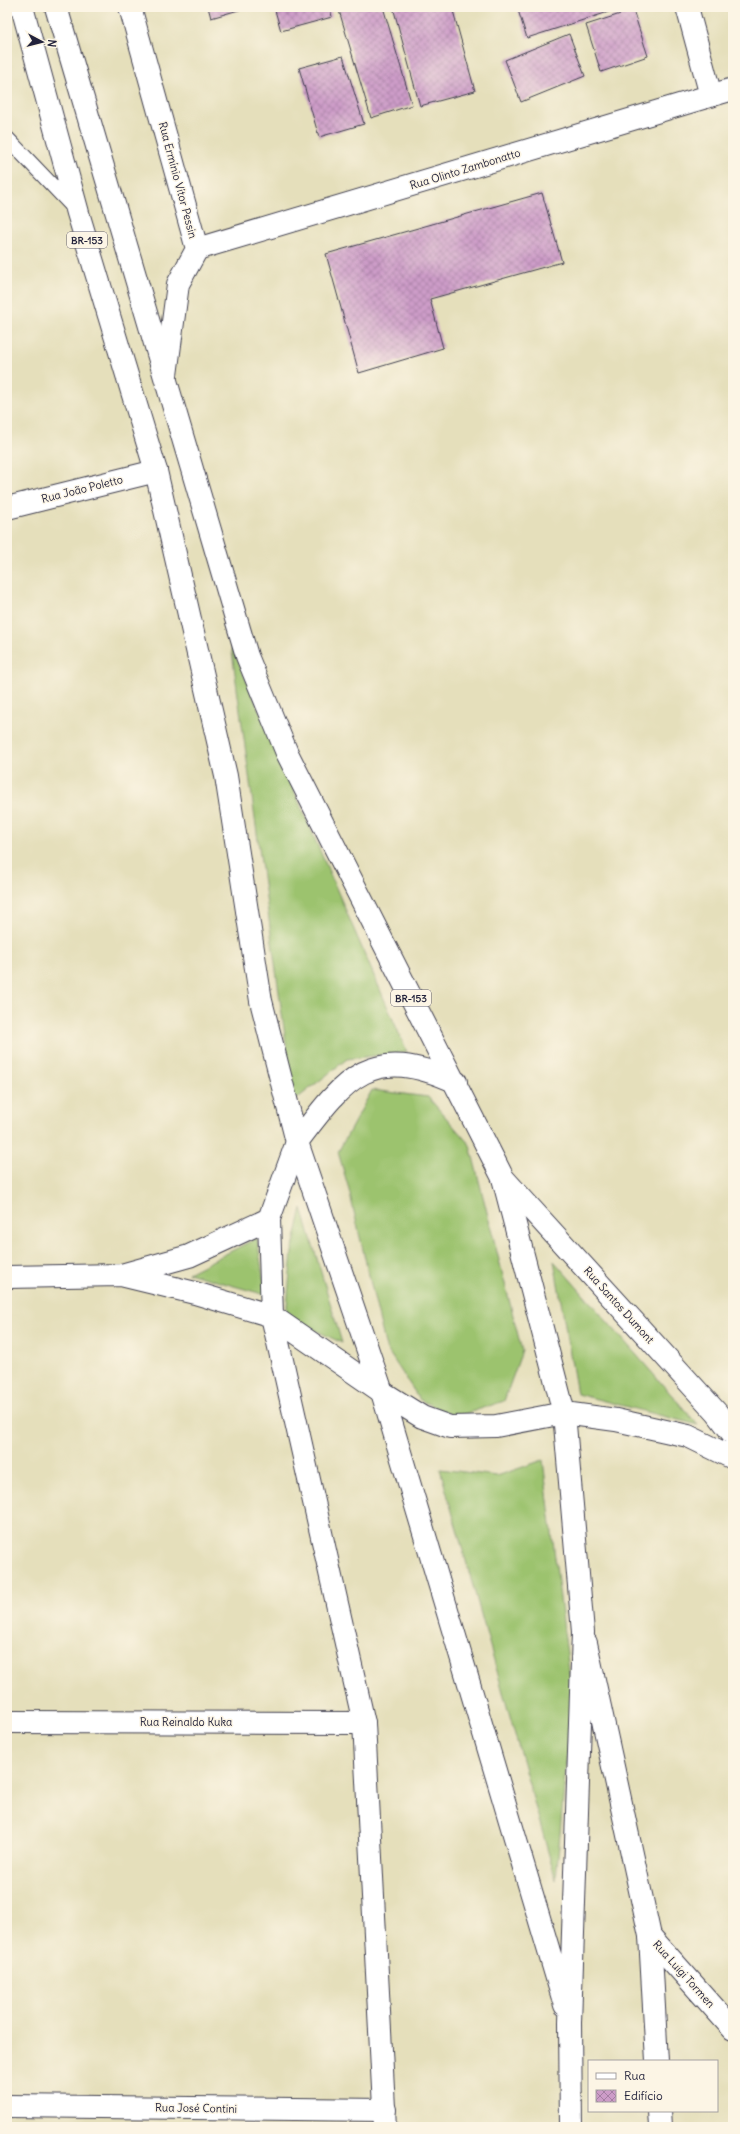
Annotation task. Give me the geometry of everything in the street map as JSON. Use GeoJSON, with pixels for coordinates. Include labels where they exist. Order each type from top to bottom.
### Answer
{"type":"FeatureCollection","features":[{"type":"Feature","properties":{"kind":"main road","name":"BR-153"},"geometry":{"type":"LineString","coordinates":[[22,7],[78,213],[156,471],[226,776],[261,1002],[297,1142],[382,1392],[570,2023]]}},
{"type":"Feature","properties":{"kind":"main road","name":"BR-153"},"geometry":{"type":"LineString","coordinates":[[56,7],[166,375],[193,475],[247,656],[287,753],[380,938],[456,1082],[503,1178],[564,1413],[584,1632],[570,2023],[571,2127]]}},
{"type":"Feature","properties":{"kind":"main road","name":"Rua Ermínio Vítor Pessin"},"geometry":{"type":"LineString","coordinates":[[130,7],[197,250],[178,284],[166,375]]}},
{"type":"Feature","properties":{"kind":"main road"},"geometry":{"type":"LineString","coordinates":[[687,7],[711,96]]}},
{"type":"Feature","properties":{"kind":"main road","name":"Rua Olinto Zambonatto"},"geometry":{"type":"LineString","coordinates":[[197,250],[733,89]]}},
{"type":"Feature","properties":{"kind":"main road","name":"Rua João Poletto"},"geometry":{"type":"LineString","coordinates":[[7,508],[156,471]]}},
{"type":"Feature","properties":{"kind":"main road"},"geometry":{"type":"LineString","coordinates":[[385,2118],[364,1723],[272,1316],[269,1218],[297,1142],[331,1096],[358,1075],[379,1066],[406,1065],[435,1072],[456,1082]]}},
{"type":"Feature","properties":{"kind":"main road","name":"Rua Santos Dumont"},"geometry":{"type":"LineString","coordinates":[[503,1178],[717,1414],[733,1434]]}},
{"type":"Feature","properties":{"kind":"main road"},"geometry":{"type":"LineString","coordinates":[[7,1277],[121,1275],[189,1256],[269,1218]]}},
{"type":"Feature","properties":{"kind":"main road"},"geometry":{"type":"LineString","coordinates":[[121,1275],[195,1293],[272,1316],[382,1392],[422,1417],[450,1427],[496,1426],[564,1413],[616,1420],[688,1436],[733,1458]]}},
{"type":"Feature","properties":{"kind":"main road"},"geometry":{"type":"LineString","coordinates":[[584,1632],[650,1936],[657,2060]]}},
{"type":"Feature","properties":{"kind":"main road","name":"Rua Reinaldo Kuka"},"geometry":{"type":"LineString","coordinates":[[7,1722],[364,1723]]}},
{"type":"Feature","properties":{"kind":"main road","name":"Rua Luigi Tormen"},"geometry":{"type":"LineString","coordinates":[[650,1936],[733,2029]]}},
{"type":"Feature","properties":{"kind":"main road","name":"Rua José Contini"},"geometry":{"type":"LineString","coordinates":[[7,2106],[385,2118]]}},
{"type":"Feature","properties":{"kind":"main road"},"geometry":{"type":"LineString","coordinates":[[659,2112],[660,2127]]}},
{"type":"Feature","properties":{"kind":"lane"},"geometry":{"type":"LineString","coordinates":[[7,138],[78,213]]}},
{"type":"Feature","properties":{"kind":"green space"},"geometry":{"type":"Polygon","coordinates":[[[231,645],[407,1052],[347,1059],[294,1101],[231,645]]]}},
{"type":"Feature","properties":{"kind":"green space"},"geometry":{"type":"Polygon","coordinates":[[[372,1090],[428,1097],[470,1145],[522,1351],[504,1401],[456,1417],[420,1400],[386,1348],[348,1186],[338,1152],[372,1090]]]}},
{"type":"Feature","properties":{"kind":"green space"},"geometry":{"type":"Polygon","coordinates":[[[302,1208],[342,1343],[286,1316],[292,1252],[302,1208]]]}},
{"type":"Feature","properties":{"kind":"green space"},"geometry":{"type":"Polygon","coordinates":[[[257,1238],[266,1295],[188,1273],[257,1238]]]}},
{"type":"Feature","properties":{"kind":"green space"},"geometry":{"type":"Polygon","coordinates":[[[554,1261],[698,1425],[577,1394],[554,1261]]]}},
{"type":"Feature","properties":{"kind":"green space"},"geometry":{"type":"Polygon","coordinates":[[[543,1460],[572,1695],[556,1880],[440,1469],[497,1476],[543,1460]]]}},
{"type":"Feature","properties":{"kind":"building"},"geometry":{"type":"Polygon","coordinates":[[[208,7],[249,7],[211,18],[208,7]]]}},
{"type":"Feature","properties":{"kind":"building"},"geometry":{"type":"Polygon","coordinates":[[[274,7],[330,7],[332,17],[281,31],[274,7]]]}},
{"type":"Feature","properties":{"kind":"building"},"geometry":{"type":"Polygon","coordinates":[[[338,7],[383,7],[412,105],[371,118],[338,7]]]}},
{"type":"Feature","properties":{"kind":"building"},"geometry":{"type":"Polygon","coordinates":[[[393,7],[452,7],[475,91],[420,106],[393,7]]]}},
{"type":"Feature","properties":{"kind":"building"},"geometry":{"type":"Polygon","coordinates":[[[517,7],[624,7],[527,38],[517,7]]]}},
{"type":"Feature","properties":{"kind":"building"},"geometry":{"type":"Polygon","coordinates":[[[633,10],[648,56],[601,72],[586,25],[633,10]]]}},
{"type":"Feature","properties":{"kind":"building"},"geometry":{"type":"Polygon","coordinates":[[[569,34],[585,76],[521,102],[505,60],[569,34]]]}},
{"type":"Feature","properties":{"kind":"building"},"geometry":{"type":"Polygon","coordinates":[[[343,56],[364,124],[319,137],[299,68],[343,56]]]}},
{"type":"Feature","properties":{"kind":"building"},"geometry":{"type":"Polygon","coordinates":[[[542,193],[562,262],[430,299],[443,348],[359,373],[326,254],[542,193]]]}}]}
